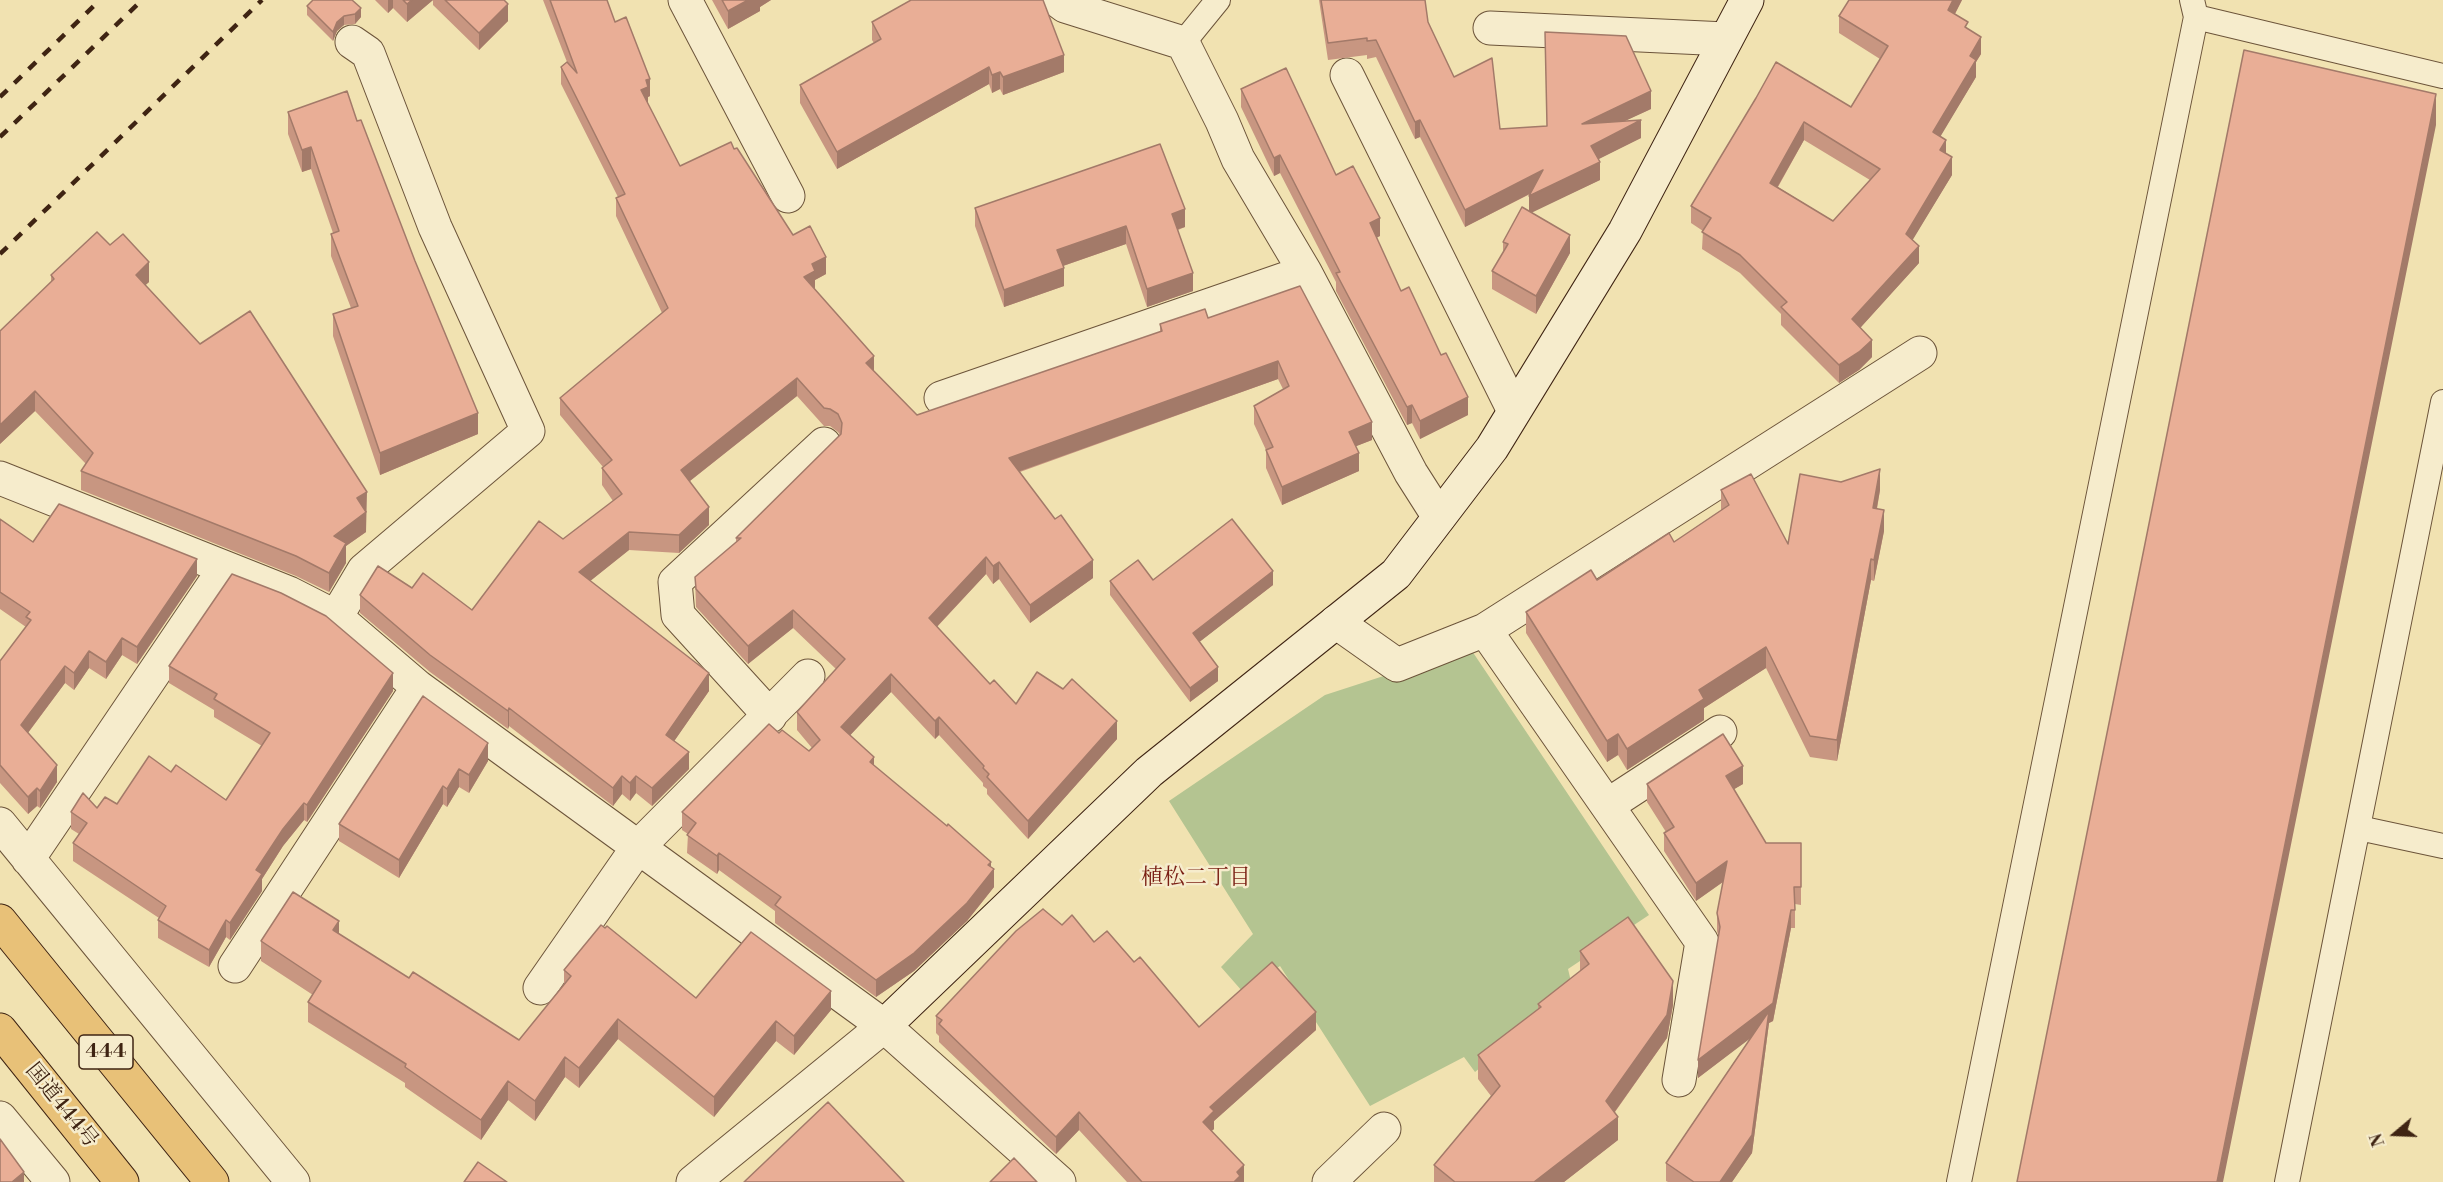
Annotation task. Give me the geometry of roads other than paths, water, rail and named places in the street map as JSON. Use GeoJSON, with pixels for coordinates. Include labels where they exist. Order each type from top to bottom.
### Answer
{"type":"FeatureCollection","features":[{"type":"Feature","properties":{"kind":"highway","name":"444"},"geometry":{"type":"LineString","coordinates":[[0,921],[212,1182]]}},
{"type":"Feature","properties":{"kind":"highway","name":"国道444号"},"geometry":{"type":"LineString","coordinates":[[0,1030],[122,1182]]}},
{"type":"Feature","properties":{"kind":"street"},"geometry":{"type":"LineString","coordinates":[[685,0],[788,196]]}},
{"type":"Feature","properties":{"kind":"street"},"geometry":{"type":"LineString","coordinates":[[1057,0],[1065,6],[1183,43],[1222,121],[1238,159],[1305,272],[1411,473],[1438,517]]}},
{"type":"Feature","properties":{"kind":"street"},"geometry":{"type":"LineString","coordinates":[[693,1182],[884,1026],[1149,772],[1395,574],[1492,448],[1625,231],[1747,0]]}},
{"type":"Feature","properties":{"kind":"street"},"geometry":{"type":"LineString","coordinates":[[1490,28],[1726,39]]}},
{"type":"Feature","properties":{"kind":"street"},"geometry":{"type":"LineString","coordinates":[[336,617],[364,570],[528,431],[435,227],[368,53],[352,42]]}},
{"type":"Feature","properties":{"kind":"street"},"geometry":{"type":"LineString","coordinates":[[1347,75],[1514,411]]}},
{"type":"Feature","properties":{"kind":"street"},"geometry":{"type":"LineString","coordinates":[[941,398],[1305,272]]}},
{"type":"Feature","properties":{"kind":"street"},"geometry":{"type":"LineString","coordinates":[[1336,622],[1397,665],[1485,630],[1920,353]]}},
{"type":"Feature","properties":{"kind":"street"},"geometry":{"type":"LineString","coordinates":[[770,716],[678,615],[675,582],[824,444]]}},
{"type":"Feature","properties":{"kind":"street"},"geometry":{"type":"LineString","coordinates":[[0,478],[289,593],[336,617],[418,687],[884,1026],[1059,1182]]}},
{"type":"Feature","properties":{"kind":"street"},"geometry":{"type":"LineString","coordinates":[[28,859],[225,568]]}},
{"type":"Feature","properties":{"kind":"street"},"geometry":{"type":"LineString","coordinates":[[1485,630],[1702,942],[1679,1080]]}},
{"type":"Feature","properties":{"kind":"street"},"geometry":{"type":"LineString","coordinates":[[540,988],[638,847],[808,676]]}},
{"type":"Feature","properties":{"kind":"street"},"geometry":{"type":"LineString","coordinates":[[235,966],[418,687]]}},
{"type":"Feature","properties":{"kind":"street"},"geometry":{"type":"LineString","coordinates":[[1608,805],[1720,732]]}},
{"type":"Feature","properties":{"kind":"street"},"geometry":{"type":"LineString","coordinates":[[0,824],[293,1182]]}},
{"type":"Feature","properties":{"kind":"street"},"geometry":{"type":"LineString","coordinates":[[0,1118],[53,1182]]}},
{"type":"Feature","properties":{"kind":"street"},"geometry":{"type":"LineString","coordinates":[[1329,1182],[1384,1129]]}},
{"type":"Feature","properties":{"kind":"lane"},"geometry":{"type":"LineString","coordinates":[[1183,43],[1218,0]]}},
{"type":"Feature","properties":{"kind":"lane"},"geometry":{"type":"LineString","coordinates":[[1959,1182],[2194,9],[2443,76]]}},
{"type":"Feature","properties":{"kind":"lane"},"geometry":{"type":"LineString","coordinates":[[2287,1182],[2443,402]]}},
{"type":"Feature","properties":{"kind":"lane"},"geometry":{"type":"LineString","coordinates":[[2359,828],[2443,846]]}},
{"type":"Feature","properties":{"kind":"railway"},"geometry":{"type":"LineString","coordinates":[[0,97],[100,0]]}},
{"type":"Feature","properties":{"kind":"railway"},"geometry":{"type":"LineString","coordinates":[[0,137],[142,0]]}},
{"type":"Feature","properties":{"kind":"railway"},"geometry":{"type":"LineString","coordinates":[[0,254],[262,0]]}},
{"type":"Feature","properties":{"kind":"district","name":"植松二丁目"},"geometry":{"type":"Point","coordinates":[1196,879]}}]}
